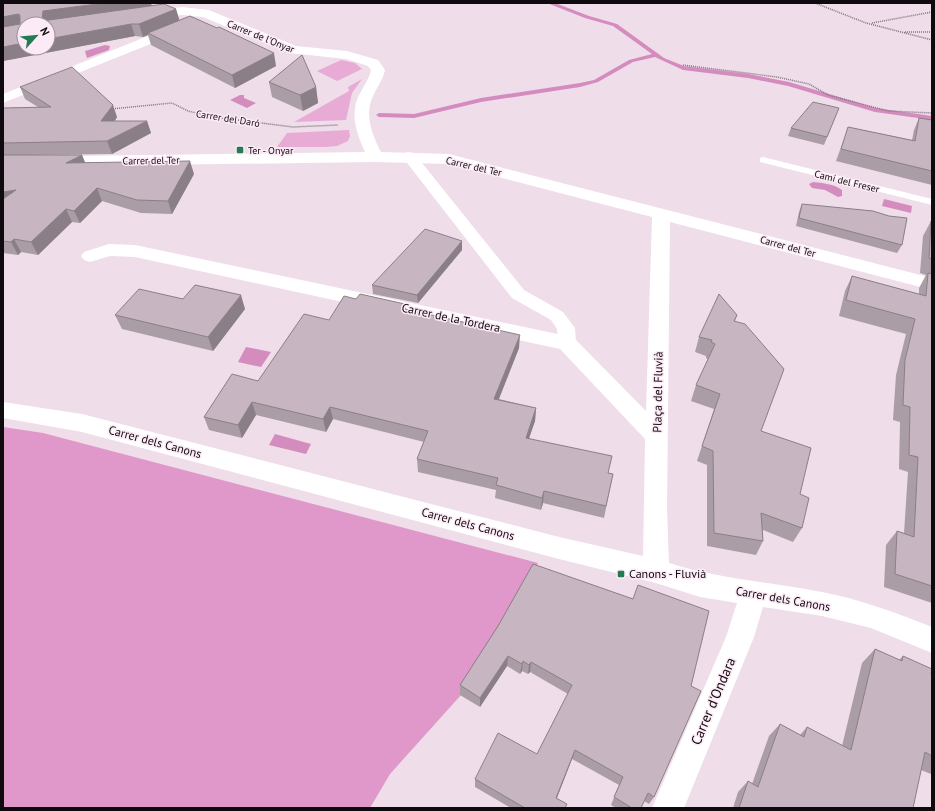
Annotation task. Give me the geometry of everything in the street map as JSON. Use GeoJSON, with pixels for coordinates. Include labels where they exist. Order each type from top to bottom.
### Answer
{"type":"FeatureCollection","features":[{"type":"Feature","properties":{"kind":"street","name":"Carrer de l'Onyar"},"geometry":{"type":"LineString","coordinates":[[137,17],[182,11],[196,11],[211,15],[294,50],[347,55],[373,63],[378,70],[376,80],[365,97],[361,111],[361,124],[375,156]]}},
{"type":"Feature","properties":{"kind":"street"},"geometry":{"type":"LineString","coordinates":[[3,98],[211,15]]}},
{"type":"Feature","properties":{"kind":"street","name":"Carrer del Ter"},"geometry":{"type":"LineString","coordinates":[[3,162],[375,156],[409,156],[449,159],[932,284]]}},
{"type":"Feature","properties":{"kind":"street"},"geometry":{"type":"LineString","coordinates":[[409,156],[518,294],[556,316],[566,328],[567,343],[657,437]]}},
{"type":"Feature","properties":{"kind":"street","name":"Plaça del Fluvià"},"geometry":{"type":"LineString","coordinates":[[656,571],[661,213]]}},
{"type":"Feature","properties":{"kind":"street","name":"Carrer de la Tordera"},"geometry":{"type":"LineString","coordinates":[[90,256],[109,250],[135,251],[567,343]]}},
{"type":"Feature","properties":{"kind":"street","name":"Carrer dels Canons"},"geometry":{"type":"LineString","coordinates":[[3,410],[82,423],[559,548],[656,571],[700,585],[822,604],[872,616],[932,640]]}},
{"type":"Feature","properties":{"kind":"street","name":"Carrer d'Ondara"},"geometry":{"type":"LineString","coordinates":[[668,808],[740,637],[754,593]]}},
{"type":"Feature","properties":{"kind":"lane","name":"Camí del Freser"},"geometry":{"type":"LineString","coordinates":[[763,160],[932,202]]}},
{"type":"Feature","properties":{"kind":"path"},"geometry":{"type":"LineString","coordinates":[[815,3],[870,24],[932,40]]}},
{"type":"Feature","properties":{"kind":"path"},"geometry":{"type":"LineString","coordinates":[[870,24],[932,12]]}},
{"type":"Feature","properties":{"kind":"path"},"geometry":{"type":"LineString","coordinates":[[902,32],[932,32]]}},
{"type":"Feature","properties":{"kind":"path"},"geometry":{"type":"LineString","coordinates":[[684,65],[777,77],[809,84],[828,95],[868,107],[888,111],[932,113]]}},
{"type":"Feature","properties":{"kind":"path","name":"Carrer del Daró"},"geometry":{"type":"LineString","coordinates":[[109,109],[172,103],[188,112],[213,117],[293,127],[361,124]]}},
{"type":"Feature","properties":{"kind":"shaded area"},"geometry":{"type":"Polygon","coordinates":[[[105,45],[110,46],[109,50],[87,58],[85,51],[105,45]]]}},
{"type":"Feature","properties":{"kind":"shaded area"},"geometry":{"type":"Polygon","coordinates":[[[341,60],[355,63],[362,69],[337,81],[317,71],[341,60]]]}},
{"type":"Feature","properties":{"kind":"shaded area"},"geometry":{"type":"Polygon","coordinates":[[[362,79],[352,93],[346,120],[294,122],[349,91],[348,87],[362,79]]]}},
{"type":"Feature","properties":{"kind":"shaded area"},"geometry":{"type":"Polygon","coordinates":[[[240,95],[244,95],[244,98],[256,103],[247,108],[230,100],[240,95]]]}},
{"type":"Feature","properties":{"kind":"shaded area"},"geometry":{"type":"Polygon","coordinates":[[[349,130],[350,136],[348,141],[337,146],[277,147],[287,133],[349,130]]]}},
{"type":"Feature","properties":{"kind":"shaded area"},"geometry":{"type":"Polygon","coordinates":[[[813,182],[836,186],[842,190],[842,196],[838,197],[825,190],[812,188],[809,184],[813,182]]]}},
{"type":"Feature","properties":{"kind":"shaded area"},"geometry":{"type":"Polygon","coordinates":[[[884,199],[912,206],[911,213],[882,206],[884,199]]]}},
{"type":"Feature","properties":{"kind":"shaded area"},"geometry":{"type":"Polygon","coordinates":[[[246,347],[271,352],[261,367],[238,362],[246,347]]]}},
{"type":"Feature","properties":{"kind":"shaded area"},"geometry":{"type":"Polygon","coordinates":[[[3,427],[43,433],[538,563],[497,637],[461,695],[390,774],[370,808],[3,808],[3,427]]]}},
{"type":"Feature","properties":{"kind":"shaded area"},"geometry":{"type":"Polygon","coordinates":[[[275,434],[311,444],[306,454],[269,445],[275,434]]]}},
{"type":"Feature","properties":{"kind":"building"},"geometry":{"type":"Polygon","coordinates":[[[3,3],[105,3],[43,11],[42,16],[20,16],[18,14],[3,17],[3,3]]]}},
{"type":"Feature","properties":{"kind":"building"},"geometry":{"type":"Polygon","coordinates":[[[164,4],[176,9],[139,24],[131,24],[56,38],[56,19],[164,4]]]}},
{"type":"Feature","properties":{"kind":"building"},"geometry":{"type":"Polygon","coordinates":[[[190,16],[217,28],[219,27],[274,53],[232,75],[148,33],[190,16]]]}},
{"type":"Feature","properties":{"kind":"building"},"geometry":{"type":"Polygon","coordinates":[[[16,25],[16,45],[3,47],[3,27],[16,25]]]}},
{"type":"Feature","properties":{"kind":"building"},"geometry":{"type":"Polygon","coordinates":[[[302,55],[316,87],[300,95],[269,82],[302,55]]]}},
{"type":"Feature","properties":{"kind":"building"},"geometry":{"type":"Polygon","coordinates":[[[72,67],[113,105],[101,121],[147,121],[107,141],[3,143],[3,108],[51,107],[20,87],[72,67]]]}},
{"type":"Feature","properties":{"kind":"building"},"geometry":{"type":"Polygon","coordinates":[[[813,102],[839,108],[827,137],[791,128],[813,102]]]}},
{"type":"Feature","properties":{"kind":"building"},"geometry":{"type":"Polygon","coordinates":[[[919,118],[932,120],[932,171],[841,149],[848,127],[915,141],[919,118]]]}},
{"type":"Feature","properties":{"kind":"building"},"geometry":{"type":"Polygon","coordinates":[[[3,155],[82,155],[66,163],[190,161],[168,201],[137,200],[97,188],[74,211],[66,209],[31,242],[14,239],[11,242],[3,241],[3,199],[16,190],[3,192],[3,155]]]}},
{"type":"Feature","properties":{"kind":"building"},"geometry":{"type":"Polygon","coordinates":[[[802,204],[873,211],[889,216],[907,218],[902,245],[799,218],[802,204]]]}},
{"type":"Feature","properties":{"kind":"building"},"geometry":{"type":"Polygon","coordinates":[[[932,221],[932,259],[929,258],[932,221]]]}},
{"type":"Feature","properties":{"kind":"building"},"geometry":{"type":"Polygon","coordinates":[[[425,229],[462,241],[417,295],[372,285],[425,229]]]}},
{"type":"Feature","properties":{"kind":"building"},"geometry":{"type":"Polygon","coordinates":[[[928,273],[932,274],[932,586],[895,574],[897,531],[914,537],[918,457],[909,455],[910,407],[903,405],[905,360],[915,319],[846,300],[852,276],[926,296],[928,273]]]}},
{"type":"Feature","properties":{"kind":"building"},"geometry":{"type":"Polygon","coordinates":[[[195,285],[241,295],[208,337],[115,315],[139,289],[183,299],[195,285]]]}},
{"type":"Feature","properties":{"kind":"building"},"geometry":{"type":"Polygon","coordinates":[[[360,294],[405,304],[401,308],[520,335],[494,399],[536,408],[526,438],[612,456],[608,473],[613,474],[606,506],[544,491],[542,498],[496,485],[498,478],[417,459],[428,431],[330,407],[323,419],[252,402],[238,425],[204,417],[232,374],[258,381],[304,314],[329,320],[344,296],[356,299],[360,294]]]}},
{"type":"Feature","properties":{"kind":"building"},"geometry":{"type":"Polygon","coordinates":[[[719,294],[737,315],[734,321],[745,324],[784,369],[761,431],[811,448],[800,494],[809,498],[802,528],[761,513],[763,541],[714,533],[713,451],[702,446],[720,394],[696,385],[715,344],[711,342],[712,340],[699,337],[719,294]]]}},
{"type":"Feature","properties":{"kind":"building"},"geometry":{"type":"Polygon","coordinates":[[[533,564],[633,599],[638,585],[709,611],[691,686],[701,691],[654,797],[648,793],[641,808],[632,808],[614,797],[623,777],[575,750],[556,798],[567,804],[565,808],[525,808],[475,779],[498,733],[537,754],[572,685],[531,662],[529,665],[523,661],[522,664],[508,656],[480,698],[460,685],[498,626],[533,564]]]}},
{"type":"Feature","properties":{"kind":"building"},"geometry":{"type":"Polygon","coordinates":[[[875,649],[902,661],[903,656],[932,669],[932,756],[925,752],[913,808],[739,808],[748,781],[758,787],[780,724],[804,737],[807,727],[851,750],[875,649]]]}},
{"type":"Feature","properties":{"kind":"waterway"},"geometry":{"type":"LineString","coordinates":[[550,3],[587,17],[615,25],[662,59],[683,68],[748,76],[789,84],[875,110],[932,118]]}},
{"type":"Feature","properties":{"kind":"waterway"},"geometry":{"type":"LineString","coordinates":[[379,115],[414,116],[481,100],[580,85],[596,81],[631,61],[656,55]]}},
{"type":"Feature","properties":{"kind":"place","name":"Ter - Onyar"},"geometry":{"type":"Point","coordinates":[240,150]}},
{"type":"Feature","properties":{"kind":"place","name":"Canons - Fluvià"},"geometry":{"type":"Point","coordinates":[621,574]}}]}
